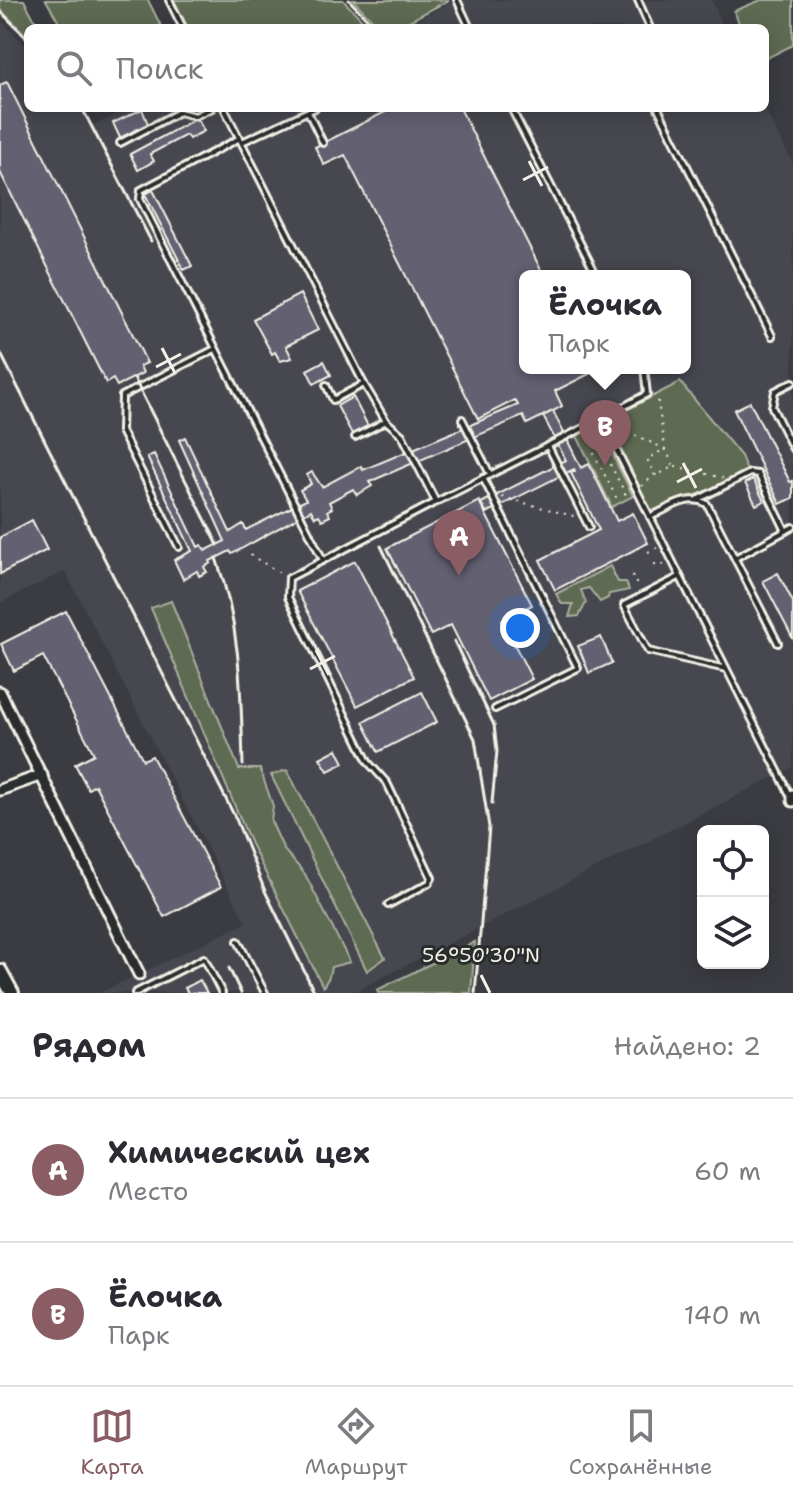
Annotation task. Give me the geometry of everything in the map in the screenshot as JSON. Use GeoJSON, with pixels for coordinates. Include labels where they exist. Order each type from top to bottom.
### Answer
{"type":"FeatureCollection","features":[{"type":"Feature","properties":{"kind":"main road"},"geometry":{"type":"LineString","coordinates":[[0,971],[12,993]]}},
{"type":"Feature","properties":{"kind":"street"},"geometry":{"type":"LineString","coordinates":[[0,692],[139,974]]}},
{"type":"Feature","properties":{"kind":"street"},"geometry":{"type":"LineString","coordinates":[[0,790],[42,775]]}},
{"type":"Feature","properties":{"kind":"lane"},"geometry":{"type":"LineString","coordinates":[[169,0],[181,24]]}},
{"type":"Feature","properties":{"kind":"lane"},"geometry":{"type":"LineString","coordinates":[[457,0],[468,24]]}},
{"type":"Feature","properties":{"kind":"lane"},"geometry":{"type":"LineString","coordinates":[[638,0],[648,24]]}},
{"type":"Feature","properties":{"kind":"lane"},"geometry":{"type":"LineString","coordinates":[[120,143],[179,112],[195,116],[204,112]]}},
{"type":"Feature","properties":{"kind":"lane"},"geometry":{"type":"LineString","coordinates":[[226,112],[364,384],[386,421],[402,435],[436,502]]}},
{"type":"Feature","properties":{"kind":"lane"},"geometry":{"type":"LineString","coordinates":[[323,143],[308,112],[241,140],[141,190],[140,199],[323,561]]}},
{"type":"Feature","properties":{"kind":"lane"},"geometry":{"type":"LineString","coordinates":[[513,112],[594,270]]}},
{"type":"Feature","properties":{"kind":"lane"},"geometry":{"type":"LineString","coordinates":[[660,112],[772,336]]}},
{"type":"Feature","properties":{"kind":"lane"},"geometry":{"type":"LineString","coordinates":[[179,547],[121,431],[122,396],[215,349]]}},
{"type":"Feature","properties":{"kind":"lane"},"geometry":{"type":"LineString","coordinates":[[388,905],[429,883],[432,878],[387,783],[368,762],[288,597],[289,578],[647,394],[645,374]]}},
{"type":"Feature","properties":{"kind":"lane"},"geometry":{"type":"LineString","coordinates":[[793,382],[775,391],[772,407],[793,449]]}},
{"type":"Feature","properties":{"kind":"lane"},"geometry":{"type":"LineString","coordinates":[[326,385],[333,400],[364,384]]}},
{"type":"Feature","properties":{"kind":"lane"},"geometry":{"type":"LineString","coordinates":[[462,419],[490,475]]}},
{"type":"Feature","properties":{"kind":"lane"},"geometry":{"type":"LineString","coordinates":[[601,419],[793,798]]}},
{"type":"Feature","properties":{"kind":"lane"},"geometry":{"type":"LineString","coordinates":[[355,437],[386,421]]}},
{"type":"Feature","properties":{"kind":"lane"},"geometry":{"type":"LineString","coordinates":[[548,446],[589,527]]}},
{"type":"Feature","properties":{"kind":"lane"},"geometry":{"type":"LineString","coordinates":[[650,517],[690,499],[699,499],[750,473],[758,474],[786,531]]}},
{"type":"Feature","properties":{"kind":"lane"},"geometry":{"type":"LineString","coordinates":[[483,478],[578,668],[495,709]]}},
{"type":"Feature","properties":{"kind":"lane"},"geometry":{"type":"LineString","coordinates":[[699,499],[707,504],[778,643]]}},
{"type":"Feature","properties":{"kind":"lane"},"geometry":{"type":"LineString","coordinates":[[735,558],[793,527]]}},
{"type":"Feature","properties":{"kind":"lane"},"geometry":{"type":"LineString","coordinates":[[679,577],[624,605],[648,651],[726,669]]}},
{"type":"Feature","properties":{"kind":"lane"},"geometry":{"type":"LineString","coordinates":[[238,941],[265,993]]}},
{"type":"Feature","properties":{"kind":"lane"},"geometry":{"type":"LineString","coordinates":[[135,993],[204,958],[222,993]]}},
{"type":"Feature","properties":{"kind":"path"},"geometry":{"type":"LineString","coordinates":[[647,394],[654,395],[658,402],[665,449],[674,466]]}},
{"type":"Feature","properties":{"kind":"path"},"geometry":{"type":"LineString","coordinates":[[601,419],[665,449]]}},
{"type":"Feature","properties":{"kind":"path"},"geometry":{"type":"LineString","coordinates":[[613,444],[594,454],[619,503]]}},
{"type":"Feature","properties":{"kind":"path"},"geometry":{"type":"LineString","coordinates":[[603,449],[628,499]]}},
{"type":"Feature","properties":{"kind":"path"},"geometry":{"type":"LineString","coordinates":[[665,449],[647,459],[656,476],[674,466],[721,476],[727,484]]}},
{"type":"Feature","properties":{"kind":"path"},"geometry":{"type":"LineString","coordinates":[[637,492],[655,473]]}},
{"type":"Feature","properties":{"kind":"path"},"geometry":{"type":"LineString","coordinates":[[491,495],[585,520]]}},
{"type":"Feature","properties":{"kind":"path"},"geometry":{"type":"LineString","coordinates":[[648,552],[663,544]]}},
{"type":"Feature","properties":{"kind":"path"},"geometry":{"type":"LineString","coordinates":[[250,555],[289,578]]}},
{"type":"Feature","properties":{"kind":"path"},"geometry":{"type":"LineString","coordinates":[[654,564],[673,565]]}},
{"type":"Feature","properties":{"kind":"path"},"geometry":{"type":"LineString","coordinates":[[632,575],[643,596]]}},
{"type":"Feature","properties":{"kind":"shaded area"},"geometry":{"type":"Polygon","coordinates":[[[455,0],[712,0],[722,24],[409,24],[455,0]]]}},
{"type":"Feature","properties":{"kind":"shaded area"},"geometry":{"type":"Polygon","coordinates":[[[0,20],[24,44],[24,112],[81,112],[90,127],[122,112],[766,112],[793,164],[793,767],[352,993],[99,993],[246,923],[65,571],[0,603],[0,20]]]}},
{"type":"Feature","properties":{"kind":"green space"},"geometry":{"type":"Polygon","coordinates":[[[0,0],[24,0],[37,24],[24,24],[24,33],[0,9],[0,0]]]}},
{"type":"Feature","properties":{"kind":"green space"},"geometry":{"type":"Polygon","coordinates":[[[46,0],[148,0],[160,24],[60,24],[46,0]]]}},
{"type":"Feature","properties":{"kind":"green space"},"geometry":{"type":"Polygon","coordinates":[[[174,0],[343,0],[366,24],[186,24],[174,0]]]}},
{"type":"Feature","properties":{"kind":"green space"},"geometry":{"type":"Polygon","coordinates":[[[353,0],[449,0],[404,24],[376,24],[353,0]]]}},
{"type":"Feature","properties":{"kind":"green space"},"geometry":{"type":"Polygon","coordinates":[[[761,0],[793,0],[793,45],[769,57],[769,24],[739,24],[734,11],[761,0]]]}},
{"type":"Feature","properties":{"kind":"green space"},"geometry":{"type":"Polygon","coordinates":[[[680,382],[741,456],[747,471],[703,494],[651,513],[609,429],[615,416],[680,382]]]}},
{"type":"Feature","properties":{"kind":"green space"},"geometry":{"type":"Polygon","coordinates":[[[590,428],[601,432],[633,496],[612,507],[577,436],[590,428]]]}},
{"type":"Feature","properties":{"kind":"green space"},"geometry":{"type":"Polygon","coordinates":[[[610,566],[618,582],[626,582],[629,590],[609,594],[600,602],[589,588],[581,590],[586,603],[579,616],[569,617],[573,604],[562,604],[556,594],[610,566]]]}},
{"type":"Feature","properties":{"kind":"green space"},"geometry":{"type":"Polygon","coordinates":[[[171,601],[239,769],[260,769],[273,806],[271,821],[284,850],[305,874],[350,962],[331,967],[323,987],[251,844],[151,608],[171,601]]]}},
{"type":"Feature","properties":{"kind":"green space"},"geometry":{"type":"Polygon","coordinates":[[[287,770],[385,958],[367,971],[271,775],[287,770]]]}},
{"type":"Feature","properties":{"kind":"green space"},"geometry":{"type":"Polygon","coordinates":[[[475,942],[471,993],[378,993],[377,990],[475,942]]]}},
{"type":"Feature","properties":{"kind":"building"},"geometry":{"type":"Polygon","coordinates":[[[7,82],[147,363],[140,366],[143,373],[117,386],[113,379],[106,383],[0,172],[0,85],[7,82]]]}},
{"type":"Feature","properties":{"kind":"building"},"geometry":{"type":"Polygon","coordinates":[[[136,112],[143,112],[148,124],[120,138],[113,123],[136,112]]]}},
{"type":"Feature","properties":{"kind":"building"},"geometry":{"type":"Polygon","coordinates":[[[385,112],[462,112],[541,270],[519,270],[519,374],[589,374],[555,391],[562,406],[553,411],[527,424],[523,416],[369,482],[372,486],[357,495],[353,489],[329,502],[332,508],[327,511],[330,516],[322,520],[319,515],[315,517],[311,510],[232,554],[230,551],[210,561],[204,567],[207,572],[199,576],[197,571],[183,579],[174,560],[192,551],[147,457],[154,454],[198,547],[202,545],[205,551],[225,541],[179,440],[185,437],[230,532],[243,524],[246,530],[306,500],[300,490],[311,484],[307,475],[312,472],[322,487],[361,466],[363,470],[518,405],[515,400],[478,419],[345,155],[324,165],[315,147],[385,112]]]}},
{"type":"Feature","properties":{"kind":"building"},"geometry":{"type":"Polygon","coordinates":[[[197,118],[204,131],[189,139],[186,135],[150,154],[154,161],[138,170],[130,154],[197,118]]]}},
{"type":"Feature","properties":{"kind":"building"},"geometry":{"type":"Polygon","coordinates":[[[153,190],[192,266],[184,270],[145,194],[153,190]]]}},
{"type":"Feature","properties":{"kind":"building"},"geometry":{"type":"Polygon","coordinates":[[[300,294],[318,330],[286,346],[292,358],[280,361],[275,352],[272,354],[253,319],[300,294]]]}},
{"type":"Feature","properties":{"kind":"building"},"geometry":{"type":"Polygon","coordinates":[[[324,361],[331,375],[314,384],[307,370],[324,361]]]}},
{"type":"Feature","properties":{"kind":"building"},"geometry":{"type":"Polygon","coordinates":[[[353,397],[368,426],[352,434],[337,406],[353,397]]]}},
{"type":"Feature","properties":{"kind":"building"},"geometry":{"type":"Polygon","coordinates":[[[750,402],[790,482],[793,481],[793,498],[780,504],[734,410],[750,402]]]}},
{"type":"Feature","properties":{"kind":"building"},"geometry":{"type":"Polygon","coordinates":[[[553,411],[581,468],[589,464],[617,521],[633,513],[648,543],[555,590],[540,560],[599,530],[571,473],[574,469],[486,513],[481,503],[566,460],[543,416],[553,411]]]}},
{"type":"Feature","properties":{"kind":"building"},"geometry":{"type":"Polygon","coordinates":[[[753,479],[764,501],[756,505],[745,483],[753,479]]]}},
{"type":"Feature","properties":{"kind":"building"},"geometry":{"type":"Polygon","coordinates":[[[479,501],[532,605],[502,620],[532,679],[489,701],[451,625],[431,635],[387,548],[479,501]]]}},
{"type":"Feature","properties":{"kind":"building"},"geometry":{"type":"Polygon","coordinates":[[[32,520],[47,550],[0,574],[0,537],[32,520]]]}},
{"type":"Feature","properties":{"kind":"building"},"geometry":{"type":"Polygon","coordinates":[[[355,561],[414,677],[357,706],[297,591],[355,561]]]}},
{"type":"Feature","properties":{"kind":"building"},"geometry":{"type":"Polygon","coordinates":[[[778,573],[793,602],[793,639],[763,581],[778,573]]]}},
{"type":"Feature","properties":{"kind":"building"},"geometry":{"type":"Polygon","coordinates":[[[66,611],[143,760],[152,756],[221,887],[164,917],[95,785],[88,789],[75,764],[94,754],[43,656],[14,671],[1,644],[66,611]]]}},
{"type":"Feature","properties":{"kind":"building"},"geometry":{"type":"Polygon","coordinates":[[[601,637],[612,663],[589,673],[578,646],[601,637]]]}},
{"type":"Feature","properties":{"kind":"building"},"geometry":{"type":"Polygon","coordinates":[[[422,692],[437,722],[378,752],[363,722],[422,692]]]}},
{"type":"Feature","properties":{"kind":"building"},"geometry":{"type":"Polygon","coordinates":[[[337,749],[344,763],[328,771],[320,758],[337,749]]]}},
{"type":"Feature","properties":{"kind":"building"},"geometry":{"type":"Polygon","coordinates":[[[200,980],[207,993],[188,993],[185,988],[200,980]]]}},
{"type":"Feature","properties":{"kind":"railway"},"geometry":{"type":"LineString","coordinates":[[349,0],[372,24]]}},
{"type":"Feature","properties":{"kind":"railway"},"geometry":{"type":"LineString","coordinates":[[0,11],[24,35]]}},
{"type":"Feature","properties":{"kind":"railway"},"geometry":{"type":"LineString","coordinates":[[84,112],[151,241]]}},
{"type":"Feature","properties":{"kind":"railway"},"geometry":{"type":"LineString","coordinates":[[0,352],[236,819],[265,891],[315,993]]}},
{"type":"Feature","properties":{"kind":"railway"},"geometry":{"type":"LineString","coordinates":[[134,378],[218,545]]}},
{"type":"Feature","properties":{"kind":"railway"},"geometry":{"type":"LineString","coordinates":[[381,546],[475,739],[489,827],[475,993]]}},
{"type":"Feature","properties":{"kind":"railway"},"geometry":{"type":"LineString","coordinates":[[216,558],[235,635],[243,765]]}},
{"type":"Feature","properties":{"kind":"railway"},"geometry":{"type":"LineString","coordinates":[[454,641],[494,725],[497,751],[492,803]]}},
{"type":"Feature","properties":{"kind":"railway"},"geometry":{"type":"LineString","coordinates":[[229,968],[241,993]]}},
{"type":"Feature","properties":{"kind":"place","name":"Ёлочка"},"geometry":{"type":"Point","coordinates":[605,466]}},
{"type":"Feature","properties":{"kind":"place","name":"Химический цех"},"geometry":{"type":"Point","coordinates":[459,576]}}]}
